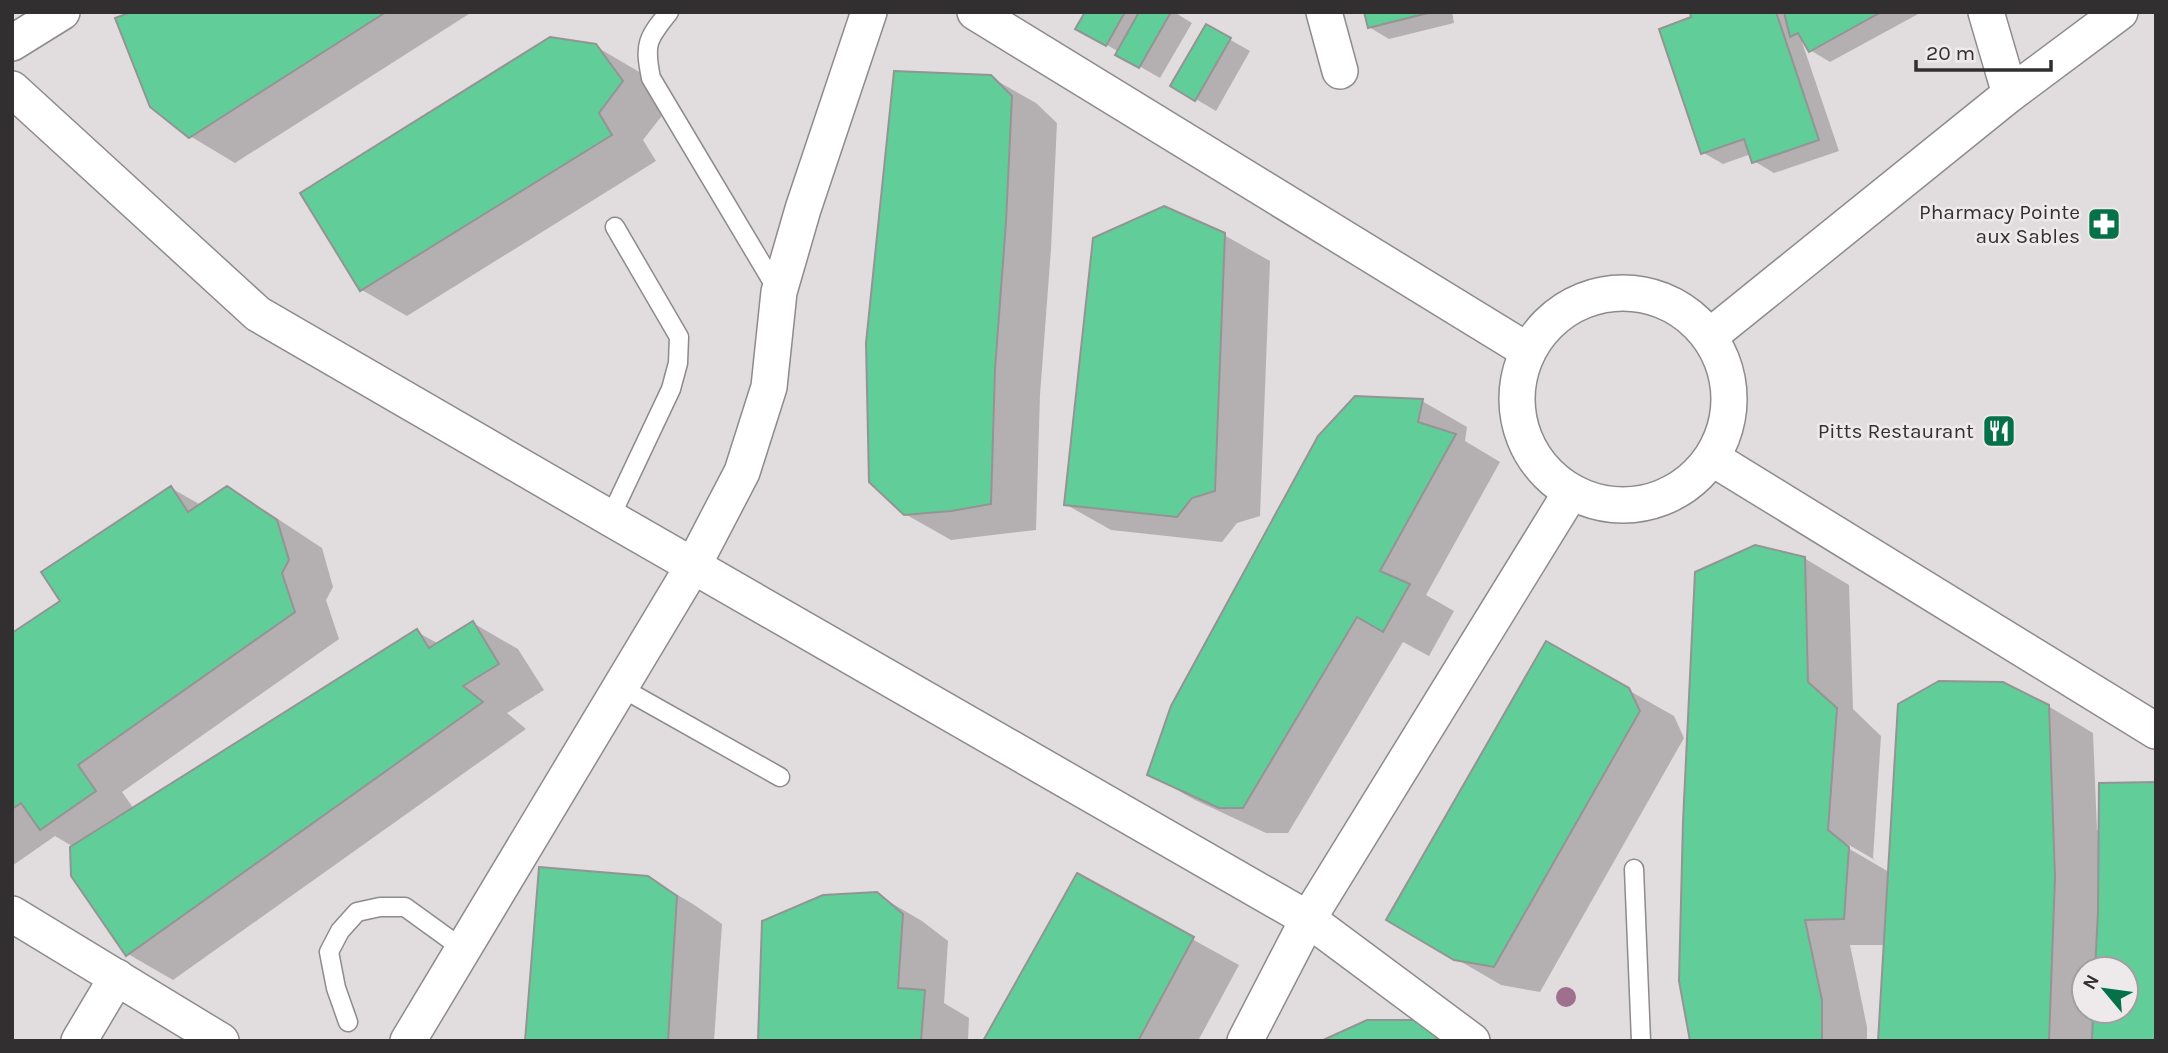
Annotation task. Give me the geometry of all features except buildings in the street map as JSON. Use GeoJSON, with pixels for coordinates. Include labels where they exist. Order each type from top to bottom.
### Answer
{"type":"FeatureCollection","features":[{"type":"Feature","properties":{"kind":"street"},"geometry":{"type":"LineString","coordinates":[[12,43],[62,12]]}},
{"type":"Feature","properties":{"kind":"street"},"geometry":{"type":"LineString","coordinates":[[408,1041],[693,566],[742,472],[769,387],[779,292],[803,209],[869,12]]}},
{"type":"Feature","properties":{"kind":"street"},"geometry":{"type":"LineString","coordinates":[[975,12],[1528,351]]}},
{"type":"Feature","properties":{"kind":"street"},"geometry":{"type":"LineString","coordinates":[[1324,12],[1340,71]]}},
{"type":"Feature","properties":{"kind":"street"},"geometry":{"type":"LineString","coordinates":[[1986,12],[2010,94]]}},
{"type":"Feature","properties":{"kind":"street"},"geometry":{"type":"LineString","coordinates":[[1710,337],[2010,94],[2120,12]]}},
{"type":"Feature","properties":{"kind":"street"},"geometry":{"type":"LineString","coordinates":[[12,89],[258,314],[1308,919],[1472,1041]]}},
{"type":"Feature","properties":{"kind":"street"},"geometry":{"type":"LineString","coordinates":[[1616,292],[1652,295],[1685,311],[1710,337],[1725,365],[1730,397],[1725,429],[1712,458],[1690,481],[1663,498],[1633,506],[1601,503],[1571,492],[1545,473],[1527,446],[1518,415],[1518,382],[1528,351],[1550,321],[1580,301],[1616,292]]}},
{"type":"Feature","properties":{"kind":"street"},"geometry":{"type":"LineString","coordinates":[[1712,458],[2156,731]]}},
{"type":"Feature","properties":{"kind":"street"},"geometry":{"type":"LineString","coordinates":[[1245,1041],[1308,919],[1571,492]]}},
{"type":"Feature","properties":{"kind":"street"},"geometry":{"type":"LineString","coordinates":[[12,914],[222,1041]]}},
{"type":"Feature","properties":{"kind":"street"},"geometry":{"type":"LineString","coordinates":[[79,1041],[117,977]]}},
{"type":"Feature","properties":{"kind":"lane"},"geometry":{"type":"LineString","coordinates":[[669,12],[650,35],[646,56],[651,78],[779,292]]}},
{"type":"Feature","properties":{"kind":"lane"},"geometry":{"type":"LineString","coordinates":[[610,518],[671,389],[678,363],[679,338],[615,227]]}},
{"type":"Feature","properties":{"kind":"lane"},"geometry":{"type":"LineString","coordinates":[[620,687],[780,777]]}},
{"type":"Feature","properties":{"kind":"lane"},"geometry":{"type":"LineString","coordinates":[[1634,869],[1641,1041]]}},
{"type":"Feature","properties":{"kind":"lane"},"geometry":{"type":"LineString","coordinates":[[348,1022],[329,952],[340,931],[357,912],[380,907],[405,907],[463,949]]}},
{"type":"Feature","properties":{"kind":"place","name":"Pharmacy Pointe aux Sables"},"geometry":{"type":"Point","coordinates":[2104,224]}},
{"type":"Feature","properties":{"kind":"place","name":"Pitts Restaurant"},"geometry":{"type":"Point","coordinates":[1999,431]}}]}
